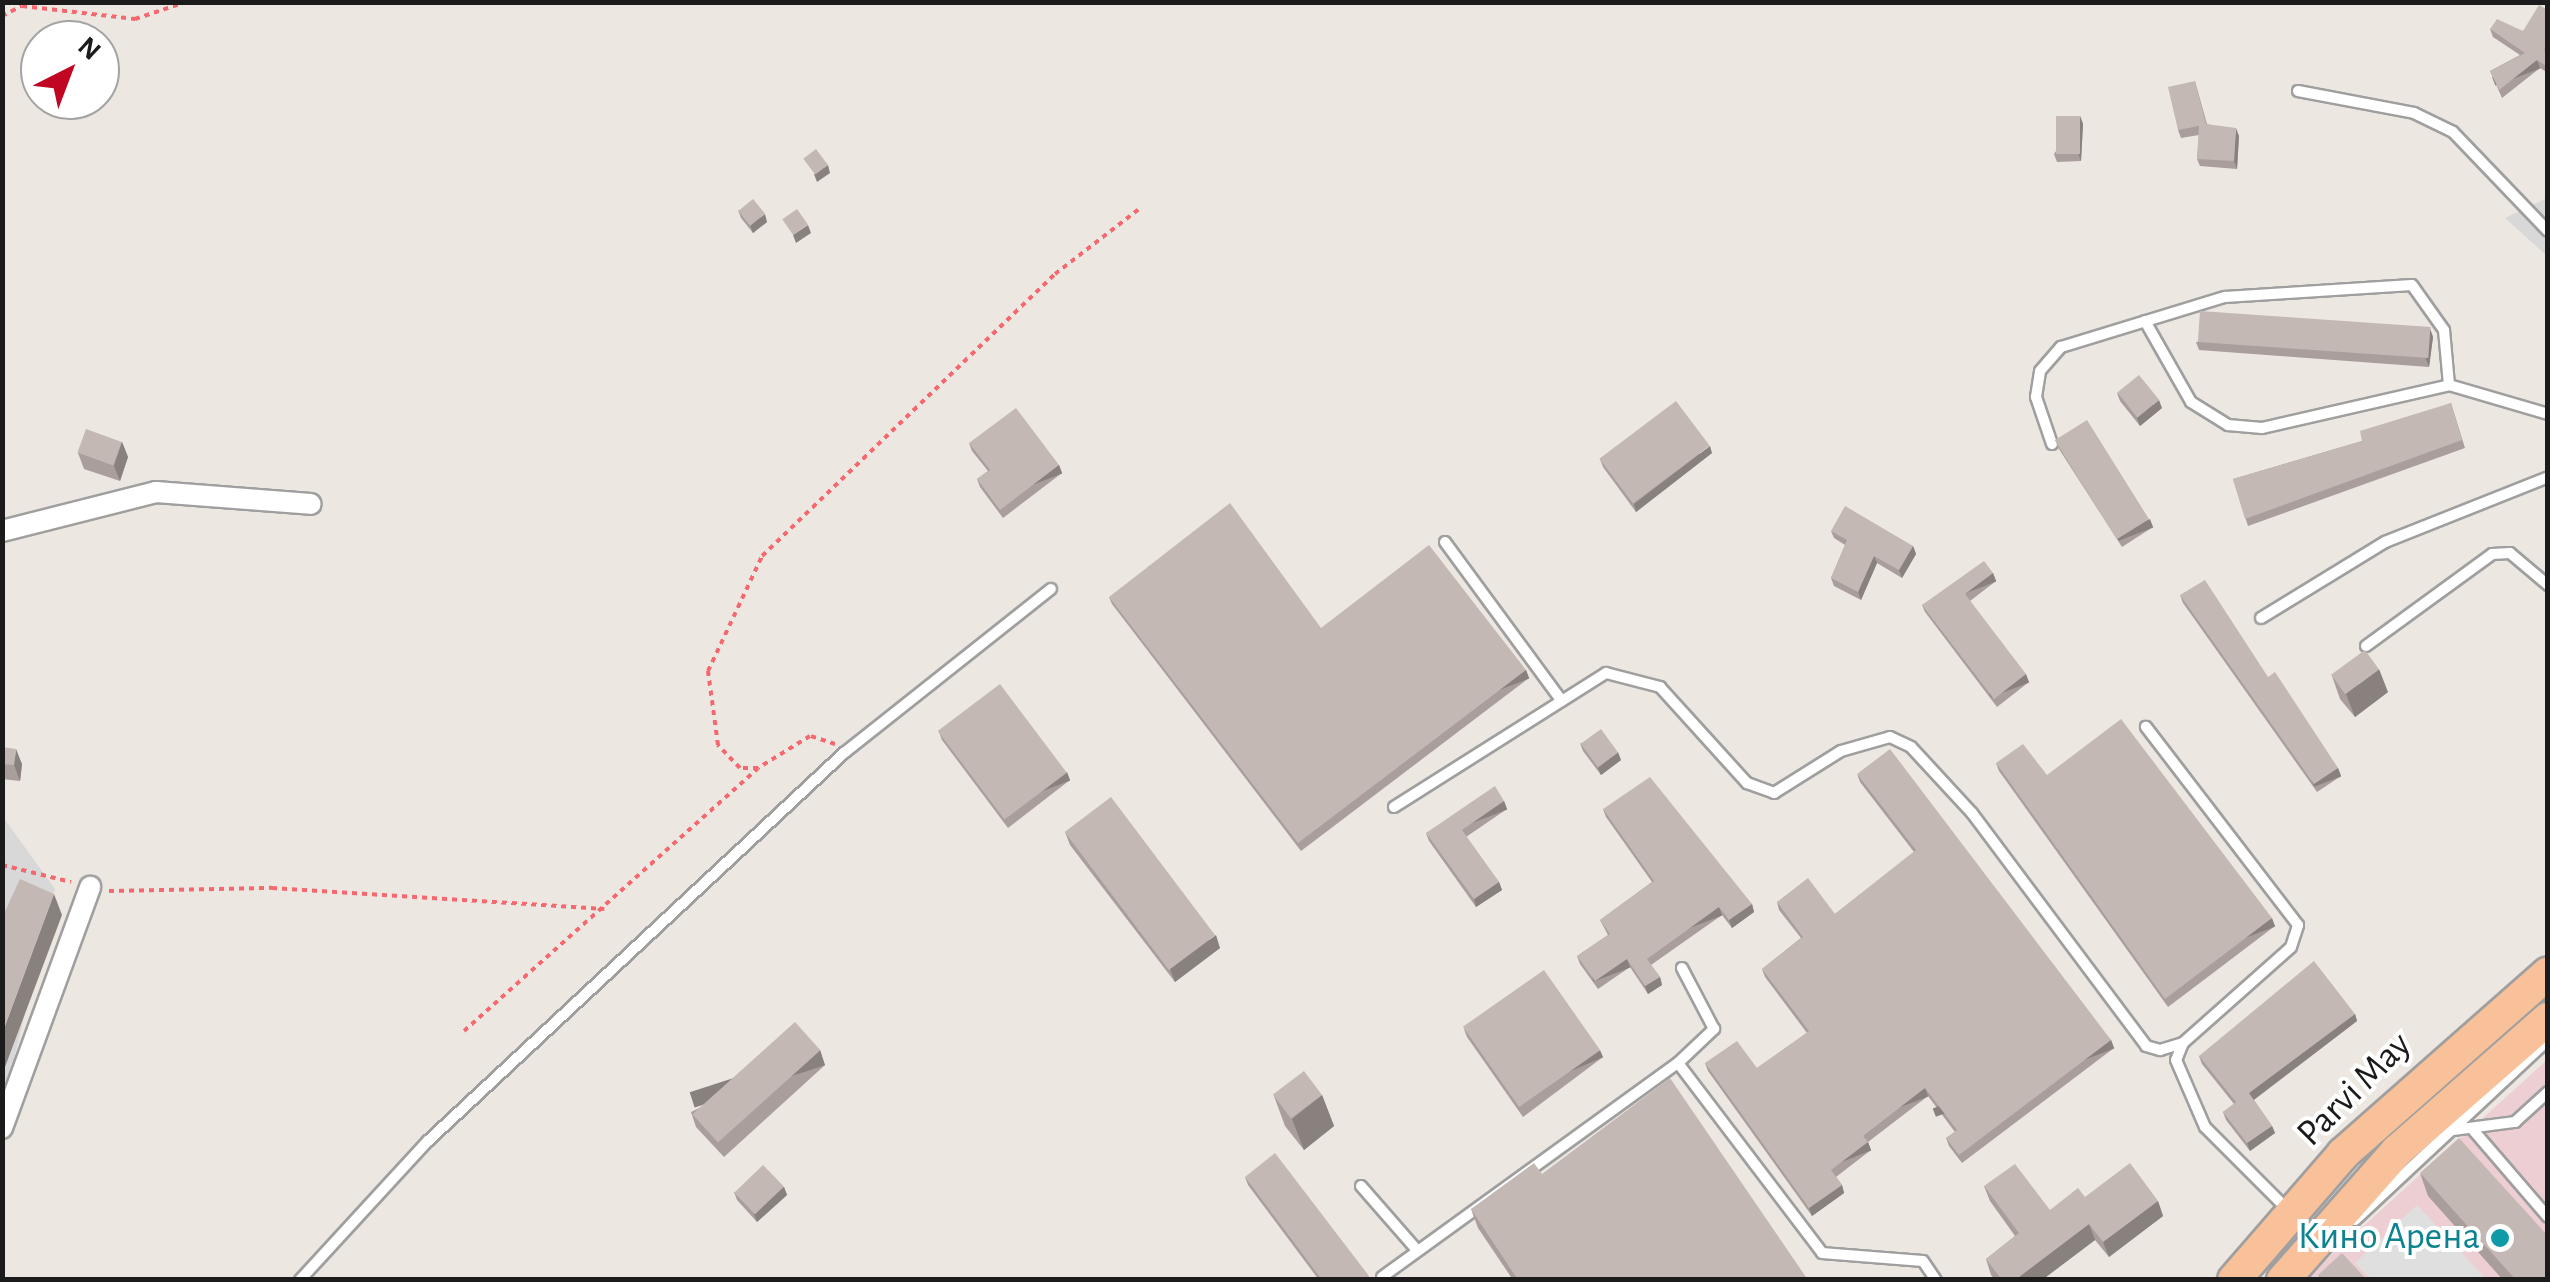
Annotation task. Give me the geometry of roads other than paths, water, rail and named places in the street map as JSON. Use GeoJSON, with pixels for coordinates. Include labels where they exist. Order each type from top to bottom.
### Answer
{"type":"FeatureCollection","features":[{"type":"Feature","properties":{"kind":"main road","name":"Parvi May"},"geometry":{"type":"LineString","coordinates":[[2234,1280],[2291,1213],[2448,1054],[2548,974]]}},
{"type":"Feature","properties":{"kind":"main road","name":"Parvi May"},"geometry":{"type":"LineString","coordinates":[[2283,1280],[2397,1151],[2548,1019]]}},
{"type":"Feature","properties":{"kind":"street"},"geometry":{"type":"LineString","coordinates":[[2,532],[156,492],[311,504]]}},
{"type":"Feature","properties":{"kind":"street"},"geometry":{"type":"LineString","coordinates":[[2,1128],[90,886]]}},
{"type":"Feature","properties":{"kind":"lane"},"geometry":{"type":"LineString","coordinates":[[2298,91],[2414,112],[2454,132],[2548,231]]}},
{"type":"Feature","properties":{"kind":"lane"},"geometry":{"type":"LineString","coordinates":[[2052,444],[2036,397],[2040,371],[2061,348],[2225,297],[2412,285],[2444,330],[2449,385]]}},
{"type":"Feature","properties":{"kind":"lane"},"geometry":{"type":"LineString","coordinates":[[2146,322],[2191,402],[2228,426],[2262,428],[2449,385],[2548,414]]}},
{"type":"Feature","properties":{"kind":"lane"},"geometry":{"type":"LineString","coordinates":[[2261,618],[2385,542],[2548,477]]}},
{"type":"Feature","properties":{"kind":"lane"},"geometry":{"type":"LineString","coordinates":[[1445,542],[1562,701]]}},
{"type":"Feature","properties":{"kind":"lane"},"geometry":{"type":"LineString","coordinates":[[2366,646],[2492,554],[2510,552],[2548,585]]}},
{"type":"Feature","properties":{"kind":"lane"},"geometry":{"type":"LineString","coordinates":[[300,1280],[428,1142],[844,753],[1051,589]]}},
{"type":"Feature","properties":{"kind":"lane"},"geometry":{"type":"LineString","coordinates":[[1394,807],[1606,674],[1660,687],[1747,783],[1774,792],[1870,738],[1911,747],[1972,813],[2146,1046],[2183,1043]]}},
{"type":"Feature","properties":{"kind":"lane"},"geometry":{"type":"LineString","coordinates":[[2146,727],[2298,925],[2291,947],[2183,1043],[2176,1060],[2205,1127],[2291,1213]]}},
{"type":"Feature","properties":{"kind":"lane"},"geometry":{"type":"LineString","coordinates":[[1382,1277],[1678,1063],[1714,1029],[1682,968]]}},
{"type":"Feature","properties":{"kind":"lane"},"geometry":{"type":"LineString","coordinates":[[2308,1250],[2358,1218],[2548,1040]]}},
{"type":"Feature","properties":{"kind":"lane"},"geometry":{"type":"LineString","coordinates":[[1678,1063],[1822,1253],[1922,1261],[1936,1280]]}},
{"type":"Feature","properties":{"kind":"lane"},"geometry":{"type":"LineString","coordinates":[[2453,1130],[2474,1131],[2515,1122],[2548,1092]]}},
{"type":"Feature","properties":{"kind":"lane"},"geometry":{"type":"LineString","coordinates":[[2474,1131],[2548,1217]]}},
{"type":"Feature","properties":{"kind":"lane"},"geometry":{"type":"LineString","coordinates":[[1361,1186],[1416,1249]]}},
{"type":"Feature","properties":{"kind":"place","name":"Кино Арена"},"geometry":{"type":"Point","coordinates":[2500,1238]}}]}
